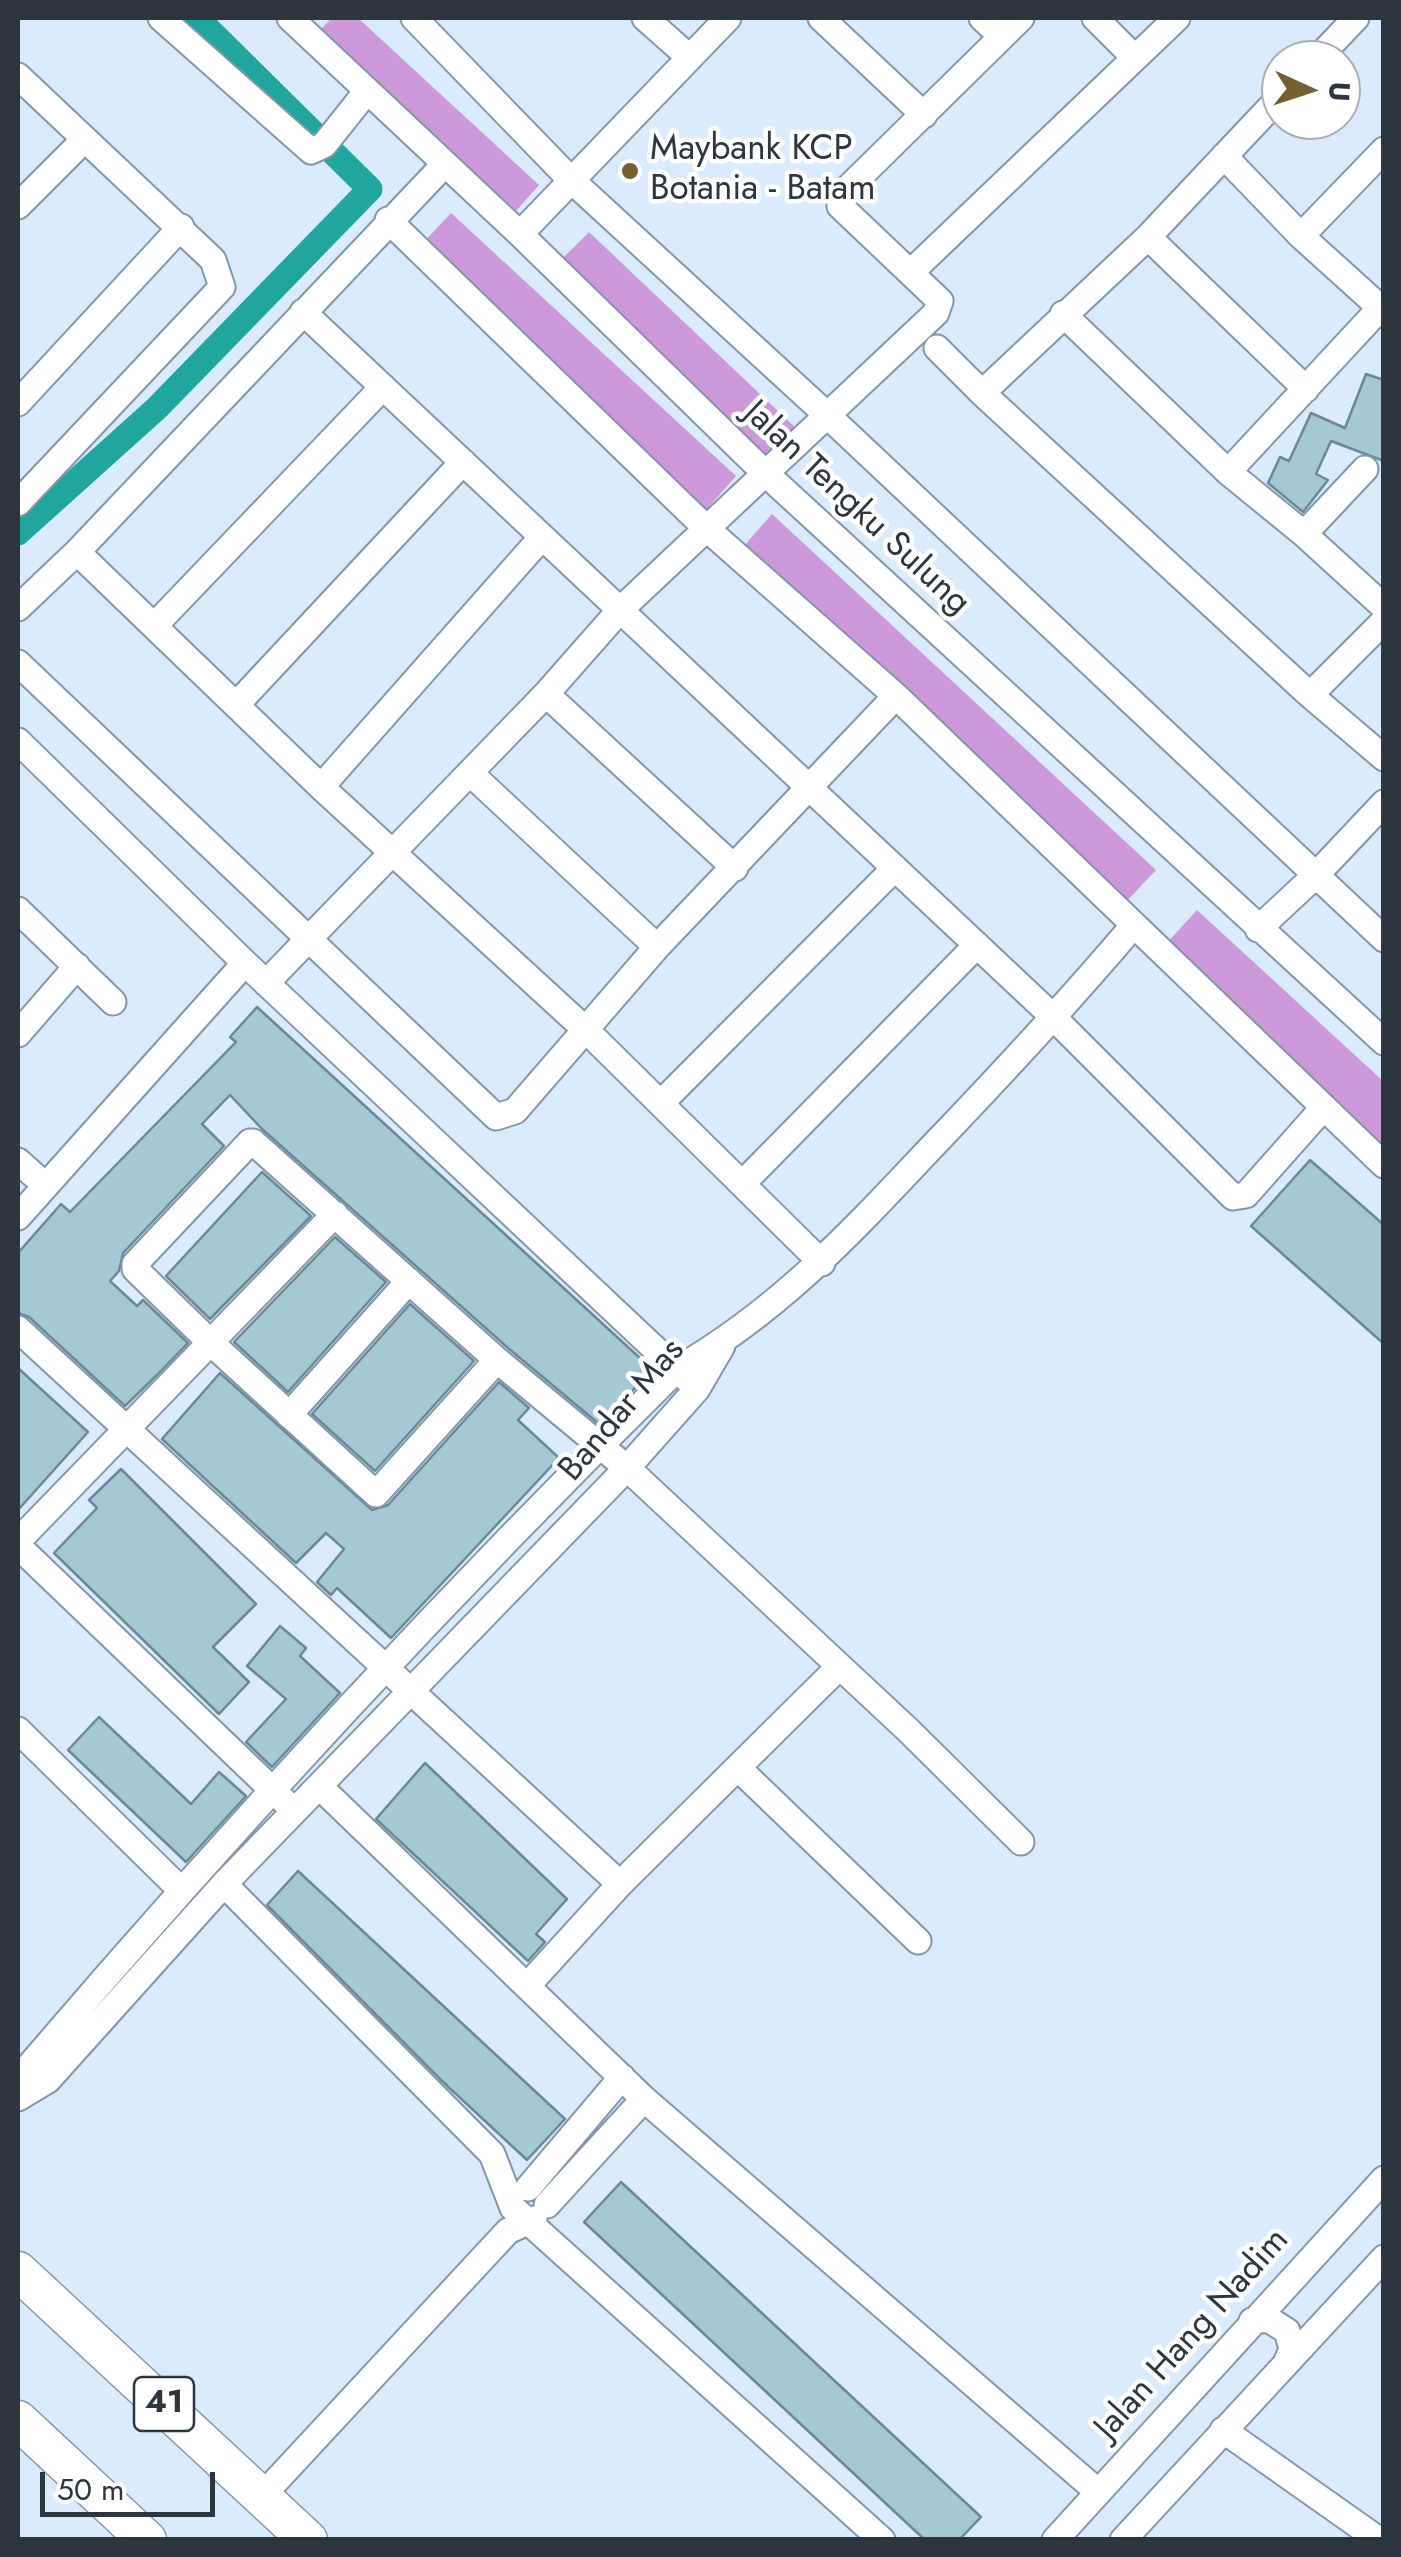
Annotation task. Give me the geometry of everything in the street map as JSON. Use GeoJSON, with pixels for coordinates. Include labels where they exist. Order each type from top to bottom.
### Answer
{"type":"FeatureCollection","features":[{"type":"Feature","properties":{"kind":"highway","name":"41"},"geometry":{"type":"LineString","coordinates":[[18,2271],[308,2540]]}},
{"type":"Feature","properties":{"kind":"highway"},"geometry":{"type":"LineString","coordinates":[[18,2420],[148,2540]]}},
{"type":"Feature","properties":{"kind":"street"},"geometry":{"type":"LineString","coordinates":[[161,18],[309,150],[324,145],[367,91]]}},
{"type":"Feature","properties":{"kind":"street","name":"Jalan Tengku Sulung"},"geometry":{"type":"LineString","coordinates":[[290,18],[520,234],[764,472],[1384,1042]]}},
{"type":"Feature","properties":{"kind":"street"},"geometry":{"type":"LineString","coordinates":[[414,18],[570,179],[827,414],[1384,938]]}},
{"type":"Feature","properties":{"kind":"street"},"geometry":{"type":"LineString","coordinates":[[645,18],[689,58]]}},
{"type":"Feature","properties":{"kind":"street"},"geometry":{"type":"LineString","coordinates":[[520,234],[728,18]]}},
{"type":"Feature","properties":{"kind":"street"},"geometry":{"type":"LineString","coordinates":[[821,18],[924,115]]}},
{"type":"Feature","properties":{"kind":"street"},"geometry":{"type":"LineString","coordinates":[[982,18],[1002,36]]}},
{"type":"Feature","properties":{"kind":"street"},"geometry":{"type":"LineString","coordinates":[[266,983],[546,694],[620,610],[936,313],[940,301],[840,206],[842,191],[1021,18]]}},
{"type":"Feature","properties":{"kind":"street"},"geometry":{"type":"LineString","coordinates":[[1095,18],[1134,57]]}},
{"type":"Feature","properties":{"kind":"street"},"geometry":{"type":"LineString","coordinates":[[911,272],[1177,18]]}},
{"type":"Feature","properties":{"kind":"street"},"geometry":{"type":"LineString","coordinates":[[1335,40],[1356,18]]}},
{"type":"Feature","properties":{"kind":"street"},"geometry":{"type":"LineString","coordinates":[[18,76],[181,227],[213,260],[222,286],[18,503]]}},
{"type":"Feature","properties":{"kind":"street"},"geometry":{"type":"LineString","coordinates":[[982,393],[1148,237],[1261,117]]}},
{"type":"Feature","properties":{"kind":"street"},"geometry":{"type":"LineString","coordinates":[[18,206],[84,141]]}},
{"type":"Feature","properties":{"kind":"street"},"geometry":{"type":"LineString","coordinates":[[1301,236],[1384,150]]}},
{"type":"Feature","properties":{"kind":"street"},"geometry":{"type":"LineString","coordinates":[[1224,156],[1301,236],[1382,308],[1228,472]]}},
{"type":"Feature","properties":{"kind":"street"},"geometry":{"type":"LineString","coordinates":[[18,608],[77,552],[444,165]]}},
{"type":"Feature","properties":{"kind":"street"},"geometry":{"type":"LineString","coordinates":[[388,220],[706,528],[896,696],[1384,1165]]}},
{"type":"Feature","properties":{"kind":"street"},"geometry":{"type":"LineString","coordinates":[[18,404],[181,227]]}},
{"type":"Feature","properties":{"kind":"street"},"geometry":{"type":"LineString","coordinates":[[1148,237],[1306,389]]}},
{"type":"Feature","properties":{"kind":"street"},"geometry":{"type":"LineString","coordinates":[[304,312],[1054,1018],[1233,1197],[1246,1195],[1324,1107]]}},
{"type":"Feature","properties":{"kind":"street"},"geometry":{"type":"LineString","coordinates":[[1063,314],[1228,472],[1304,534],[1384,608]]}},
{"type":"Feature","properties":{"kind":"street"},"geometry":{"type":"LineString","coordinates":[[937,348],[1310,695],[1384,758]]}},
{"type":"Feature","properties":{"kind":"street"},"geometry":{"type":"LineString","coordinates":[[154,626],[383,386]]}},
{"type":"Feature","properties":{"kind":"street"},"geometry":{"type":"LineString","coordinates":[[237,704],[463,462]]}},
{"type":"Feature","properties":{"kind":"street"},"geometry":{"type":"LineString","coordinates":[[1304,534],[1365,470]]}},
{"type":"Feature","properties":{"kind":"street"},"geometry":{"type":"LineString","coordinates":[[320,787],[542,537]]}},
{"type":"Feature","properties":{"kind":"street"},"geometry":{"type":"LineString","coordinates":[[77,552],[320,787],[662,1102],[822,1263]]}},
{"type":"Feature","properties":{"kind":"street"},"geometry":{"type":"LineString","coordinates":[[1310,695],[1384,621]]}},
{"type":"Feature","properties":{"kind":"street"},"geometry":{"type":"LineString","coordinates":[[18,663],[496,1116],[515,1111],[656,948],[896,696]]}},
{"type":"Feature","properties":{"kind":"street"},"geometry":{"type":"LineString","coordinates":[[546,694],[735,868]]}},
{"type":"Feature","properties":{"kind":"street"},"geometry":{"type":"LineString","coordinates":[[18,741],[245,963],[697,1388]]}},
{"type":"Feature","properties":{"kind":"street"},"geometry":{"type":"LineString","coordinates":[[470,773],[656,948]]}},
{"type":"Feature","properties":{"kind":"street"},"geometry":{"type":"LineString","coordinates":[[1258,928],[1384,803]]}},
{"type":"Feature","properties":{"kind":"street"},"geometry":{"type":"LineString","coordinates":[[662,1102],[895,868]]}},
{"type":"Feature","properties":{"kind":"street"},"geometry":{"type":"LineString","coordinates":[[18,910],[113,1002]]}},
{"type":"Feature","properties":{"kind":"street"},"geometry":{"type":"LineString","coordinates":[[724,1342],[822,1263],[1054,1018],[1133,926]]}},
{"type":"Feature","properties":{"kind":"street"},"geometry":{"type":"LineString","coordinates":[[742,1184],[976,945]]}},
{"type":"Feature","properties":{"kind":"street"},"geometry":{"type":"LineString","coordinates":[[18,1217],[245,963]]}},
{"type":"Feature","properties":{"kind":"street"},"geometry":{"type":"LineString","coordinates":[[18,1034],[77,966]]}},
{"type":"Feature","properties":{"kind":"street"},"geometry":{"type":"LineString","coordinates":[[498,1360],[377,1494],[210,1342],[135,1269],[135,1264],[253,1142],[498,1360],[627,1468],[1021,1842]]}},
{"type":"Feature","properties":{"kind":"street"},"geometry":{"type":"LineString","coordinates":[[18,1160],[44,1185]]}},
{"type":"Feature","properties":{"kind":"street"},"geometry":{"type":"LineString","coordinates":[[296,1813],[18,1544],[335,1214]]}},
{"type":"Feature","properties":{"kind":"street"},"geometry":{"type":"LineString","coordinates":[[289,1415],[409,1281]]}},
{"type":"Feature","properties":{"kind":"street"},"geometry":{"type":"LineString","coordinates":[[18,1328],[620,1884]]}},
{"type":"Feature","properties":{"kind":"street","name":"Bandar Mas"},"geometry":{"type":"LineString","coordinates":[[18,2089],[30,2064],[180,1889],[386,1667],[676,1370],[724,1342]]}},
{"type":"Feature","properties":{"kind":"street","name":"Bandar Mas"},"geometry":{"type":"LineString","coordinates":[[18,2098],[48,2080],[224,1884],[627,1468],[697,1388],[724,1342]]}},
{"type":"Feature","properties":{"kind":"street"},"geometry":{"type":"LineString","coordinates":[[528,1986],[620,1884],[839,1667]]}},
{"type":"Feature","properties":{"kind":"street"},"geometry":{"type":"LineString","coordinates":[[18,1730],[180,1889]]}},
{"type":"Feature","properties":{"kind":"street"},"geometry":{"type":"LineString","coordinates":[[739,1769],[918,1941]]}},
{"type":"Feature","properties":{"kind":"street"},"geometry":{"type":"LineString","coordinates":[[320,1786],[644,2099],[1098,2491]]}},
{"type":"Feature","properties":{"kind":"street"},"geometry":{"type":"LineString","coordinates":[[224,1884],[492,2154],[525,2211],[882,2540]]}},
{"type":"Feature","properties":{"kind":"street"},"geometry":{"type":"LineString","coordinates":[[525,2211],[622,2077]]}},
{"type":"Feature","properties":{"kind":"street"},"geometry":{"type":"LineString","coordinates":[[262,2496],[525,2211],[644,2099]]}},
{"type":"Feature","properties":{"kind":"street","name":"Jalan Hang Nadim"},"geometry":{"type":"LineString","coordinates":[[1055,2540],[1384,2179]]}},
{"type":"Feature","properties":{"kind":"street"},"geometry":{"type":"LineString","coordinates":[[1123,2540],[1384,2258]]}},
{"type":"Feature","properties":{"kind":"street"},"geometry":{"type":"LineString","coordinates":[[1252,2320],[1268,2319],[1286,2331],[1292,2349],[1286,2361]]}},
{"type":"Feature","properties":{"kind":"street"},"geometry":{"type":"LineString","coordinates":[[1223,2430],[1379,2540]]}},
{"type":"Feature","properties":{"kind":"shaded area"},"geometry":{"type":"Polygon","coordinates":[[[332,18],[358,18],[539,185],[516,211],[320,30],[332,18]]]}},
{"type":"Feature","properties":{"kind":"shaded area"},"geometry":{"type":"Polygon","coordinates":[[[451,213],[736,476],[705,511],[419,247],[451,213]]]}},
{"type":"Feature","properties":{"kind":"shaded area"},"geometry":{"type":"Polygon","coordinates":[[[589,232],[799,431],[773,462],[557,264],[589,232]]]}},
{"type":"Feature","properties":{"kind":"shaded area"},"geometry":{"type":"Polygon","coordinates":[[[772,514],[1156,870],[1126,902],[743,547],[772,514]]]}},
{"type":"Feature","properties":{"kind":"shaded area"},"geometry":{"type":"Polygon","coordinates":[[[1197,910],[1383,1081],[1383,1147],[1164,946],[1197,910]]]}},
{"type":"Feature","properties":{"kind":"building"},"geometry":{"type":"Polygon","coordinates":[[[1366,374],[1384,380],[1384,461],[1331,441],[1316,474],[1328,480],[1303,512],[1268,483],[1280,457],[1289,461],[1311,413],[1345,428],[1366,374]]]}},
{"type":"Feature","properties":{"kind":"building"},"geometry":{"type":"Polygon","coordinates":[[[257,1007],[653,1370],[599,1424],[262,1129],[230,1095],[202,1124],[224,1146],[123,1253],[119,1271],[110,1281],[137,1306],[143,1300],[188,1343],[157,1375],[125,1406],[29,1317],[18,1313],[18,1253],[61,1204],[70,1212],[236,1042],[230,1037],[257,1007]]]}},
{"type":"Feature","properties":{"kind":"building"},"geometry":{"type":"Polygon","coordinates":[[[1310,1160],[1384,1225],[1384,1344],[1251,1226],[1310,1160]]]}},
{"type":"Feature","properties":{"kind":"building"},"geometry":{"type":"Polygon","coordinates":[[[262,1172],[311,1216],[210,1319],[166,1276],[262,1172]]]}},
{"type":"Feature","properties":{"kind":"building"},"geometry":{"type":"Polygon","coordinates":[[[335,1237],[386,1282],[288,1392],[234,1342],[335,1237]]]}},
{"type":"Feature","properties":{"kind":"building"},"geometry":{"type":"Polygon","coordinates":[[[410,1304],[474,1361],[375,1471],[312,1414],[410,1304]]]}},
{"type":"Feature","properties":{"kind":"building"},"geometry":{"type":"Polygon","coordinates":[[[18,1368],[88,1432],[18,1510],[18,1368]]]}},
{"type":"Feature","properties":{"kind":"building"},"geometry":{"type":"Polygon","coordinates":[[[220,1373],[372,1510],[388,1505],[499,1382],[529,1408],[518,1420],[559,1458],[391,1638],[337,1588],[331,1595],[317,1582],[344,1549],[326,1533],[296,1563],[162,1439],[220,1373]]]}},
{"type":"Feature","properties":{"kind":"building"},"geometry":{"type":"Polygon","coordinates":[[[121,1469],[256,1604],[213,1647],[249,1682],[219,1714],[54,1553],[97,1508],[89,1500],[121,1469]]]}},
{"type":"Feature","properties":{"kind":"building"},"geometry":{"type":"Polygon","coordinates":[[[280,1626],[306,1648],[300,1656],[340,1693],[272,1767],[246,1742],[286,1699],[247,1666],[280,1626]]]}},
{"type":"Feature","properties":{"kind":"building"},"geometry":{"type":"Polygon","coordinates":[[[99,1717],[191,1804],[219,1772],[246,1796],[186,1862],[68,1750],[99,1717]]]}},
{"type":"Feature","properties":{"kind":"building"},"geometry":{"type":"Polygon","coordinates":[[[425,1763],[567,1899],[536,1934],[545,1942],[528,1961],[376,1819],[425,1763]]]}},
{"type":"Feature","properties":{"kind":"building"},"geometry":{"type":"Polygon","coordinates":[[[298,1871],[565,2119],[527,2160],[443,2082],[267,1905],[298,1871]]]}},
{"type":"Feature","properties":{"kind":"building"},"geometry":{"type":"Polygon","coordinates":[[[621,2182],[981,2517],[959,2540],[925,2540],[584,2222],[621,2182]]]}},
{"type":"Feature","properties":{"kind":"waterway"},"geometry":{"type":"LineString","coordinates":[[18,533],[157,408],[370,189],[197,18]]}},
{"type":"Feature","properties":{"kind":"place","name":"Maybank KCP Botania - Batam"},"geometry":{"type":"Point","coordinates":[630,171]}}]}
